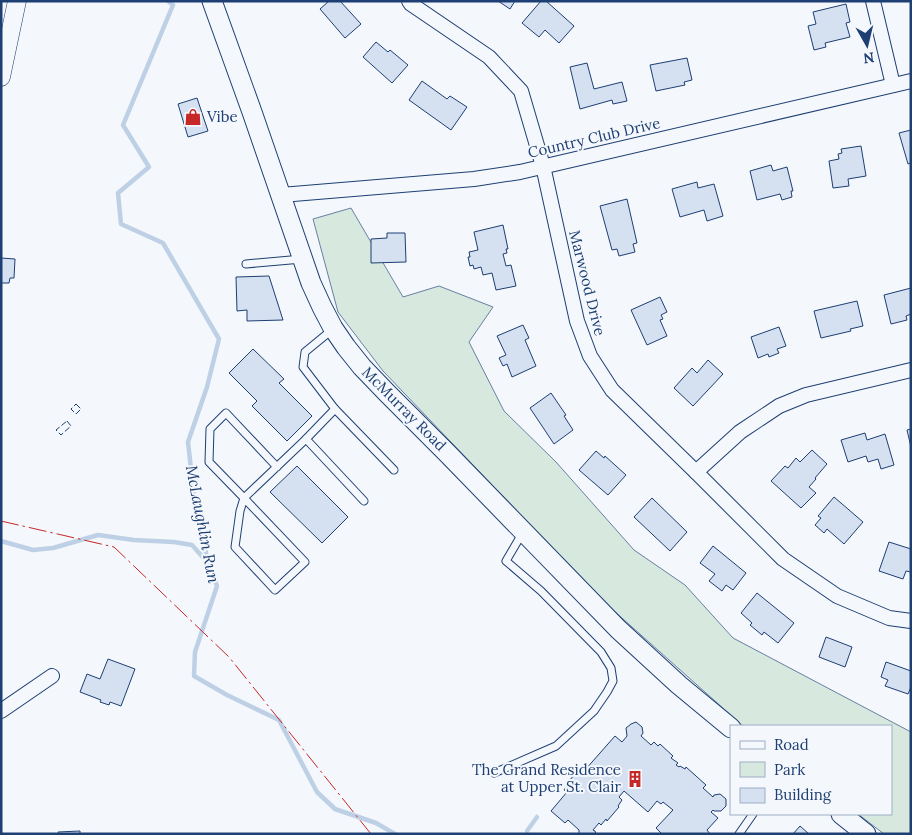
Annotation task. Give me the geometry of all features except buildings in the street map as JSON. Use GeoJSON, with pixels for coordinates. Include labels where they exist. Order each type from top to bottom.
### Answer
{"type":"FeatureCollection","features":[{"type":"Feature","properties":{"kind":"main road","name":"McMurray Road"},"geometry":{"type":"LineString","coordinates":[[212,1],[302,259],[322,307],[346,347],[368,374],[618,629],[679,685],[730,727]]}},
{"type":"Feature","properties":{"kind":"main road"},"geometry":{"type":"LineString","coordinates":[[842,815],[866,834]]}},
{"type":"Feature","properties":{"kind":"street"},"geometry":{"type":"LineString","coordinates":[[1,77],[17,1]]}},
{"type":"Feature","properties":{"kind":"street","name":"Marwood Drive"},"geometry":{"type":"LineString","coordinates":[[409,1],[489,57],[521,91],[543,166],[577,321],[590,356],[612,390],[783,559],[837,596],[889,618],[911,621]]}},
{"type":"Feature","properties":{"kind":"street"},"geometry":{"type":"LineString","coordinates":[[873,1],[893,85]]}},
{"type":"Feature","properties":{"kind":"street","name":"Country Club Drive"},"geometry":{"type":"LineString","coordinates":[[281,195],[474,179],[520,172],[911,81]]}},
{"type":"Feature","properties":{"kind":"street"},"geometry":{"type":"LineString","coordinates":[[696,472],[740,432],[779,406],[806,395],[911,370]]}},
{"type":"Feature","properties":{"kind":"street"},"geometry":{"type":"LineString","coordinates":[[1,711],[52,676]]}},
{"type":"Feature","properties":{"kind":"lane"},"geometry":{"type":"LineString","coordinates":[[246,264],[302,259]]}},
{"type":"Feature","properties":{"kind":"lane"},"geometry":{"type":"LineString","coordinates":[[334,328],[305,352],[303,367],[335,409],[394,470]]}},
{"type":"Feature","properties":{"kind":"lane"},"geometry":{"type":"LineString","coordinates":[[277,467],[226,413],[210,429],[209,462],[244,498],[305,562],[275,590],[235,548],[240,510],[244,498],[277,467],[306,439],[335,409]]}},
{"type":"Feature","properties":{"kind":"lane"},"geometry":{"type":"LineString","coordinates":[[306,439],[364,501]]}},
{"type":"Feature","properties":{"kind":"lane"},"geometry":{"type":"LineString","coordinates":[[494,772],[556,746],[594,711],[613,681],[611,668],[600,652],[541,591],[506,561],[523,531]]}},
{"type":"Feature","properties":{"kind":"lane"},"geometry":{"type":"LineString","coordinates":[[739,834],[752,815]]}},
{"type":"Feature","properties":{"kind":"green space"},"geometry":{"type":"Polygon","coordinates":[[[351,208],[403,297],[439,286],[493,307],[469,342],[504,411],[556,462],[634,550],[685,585],[733,638],[911,732],[911,834],[884,834],[859,815],[892,815],[892,725],[742,725],[604,602],[383,371],[338,312],[313,219],[351,208]]]}},
{"type":"Feature","properties":{"kind":"waterway","name":"McLaughlin Run"},"geometry":{"type":"LineString","coordinates":[[168,1],[173,5],[123,125],[149,167],[118,193],[121,224],[163,243],[219,339],[207,387],[188,442],[194,496],[208,563],[217,586],[195,652],[194,676],[227,695],[279,720],[317,792],[335,809],[376,823],[395,834]]}},
{"type":"Feature","properties":{"kind":"waterway"},"geometry":{"type":"LineString","coordinates":[[1,541],[33,550],[53,548],[98,535],[134,540],[174,542],[192,545],[208,563]]}},
{"type":"Feature","properties":{"kind":"waterway"},"geometry":{"type":"LineString","coordinates":[[527,831],[537,817]]}},
{"type":"Feature","properties":{"kind":"fence"},"geometry":{"type":"LineString","coordinates":[[76,404],[81,409],[76,414],[71,409],[76,404]]}},
{"type":"Feature","properties":{"kind":"fence"},"geometry":{"type":"LineString","coordinates":[[67,421],[71,426],[61,435],[56,430],[67,421]]}},
{"type":"Feature","properties":{"kind":"power"},"geometry":{"type":"LineString","coordinates":[[1,521],[114,547],[229,657],[371,834]]}},
{"type":"Feature","properties":{"kind":"place","name":"Vibe"},"geometry":{"type":"Point","coordinates":[193,117]}},
{"type":"Feature","properties":{"kind":"place","name":"The Grand Residence at Upper St. Clair"},"geometry":{"type":"Point","coordinates":[635,779]}}]}
